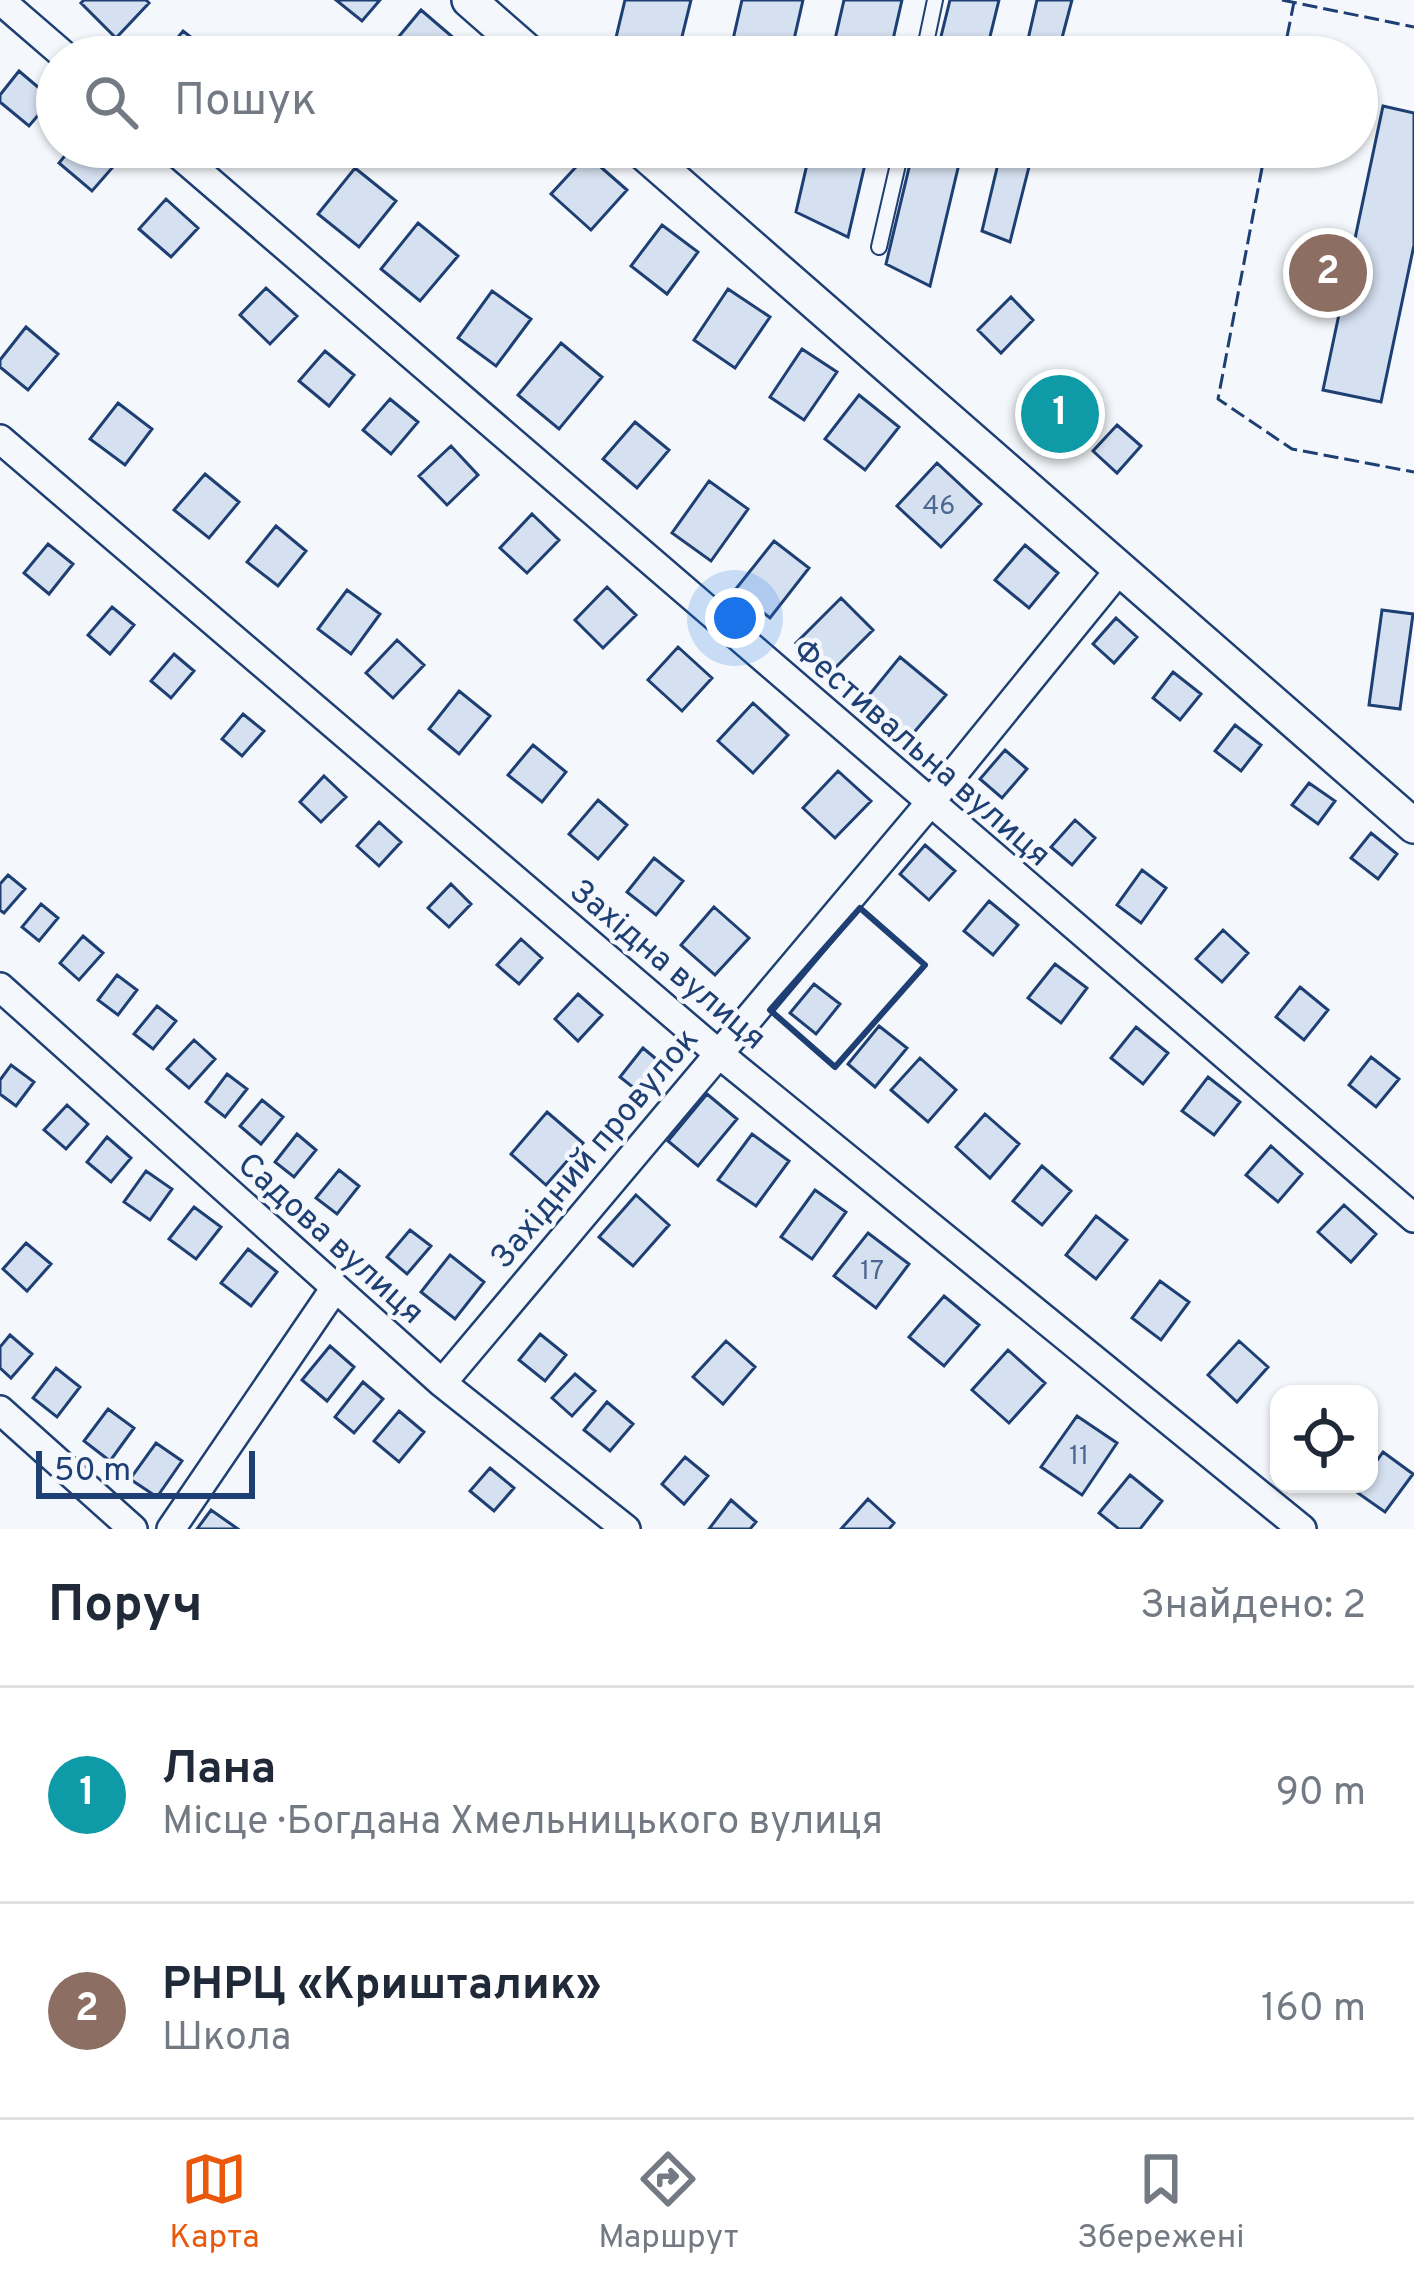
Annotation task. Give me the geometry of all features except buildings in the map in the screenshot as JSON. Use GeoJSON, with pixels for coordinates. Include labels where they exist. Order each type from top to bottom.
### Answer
{"type":"FeatureCollection","features":[{"type":"Feature","properties":{"kind":"street"},"geometry":{"type":"LineString","coordinates":[[0,0],[42,36]]}},
{"type":"Feature","properties":{"kind":"street"},"geometry":{"type":"LineString","coordinates":[[469,0],[510,36]]}},
{"type":"Feature","properties":{"kind":"street","name":"Фестивальна вулиця"},"geometry":{"type":"LineString","coordinates":[[194,168],[1414,1218]]}},
{"type":"Feature","properties":{"kind":"street"},"geometry":{"type":"LineString","coordinates":[[661,168],[1414,826]]}},
{"type":"Feature","properties":{"kind":"street","name":"Західна вулиця"},"geometry":{"type":"LineString","coordinates":[[0,439],[719,1054],[1302,1529]]}},
{"type":"Feature","properties":{"kind":"street","name":"Західний провулок"},"geometry":{"type":"LineString","coordinates":[[442,1383],[1120,569]]}},
{"type":"Feature","properties":{"kind":"street","name":"Садова вулиця"},"geometry":{"type":"LineString","coordinates":[[0,987],[442,1383],[626,1529]]}},
{"type":"Feature","properties":{"kind":"street"},"geometry":{"type":"LineString","coordinates":[[171,1529],[335,1288]]}},
{"type":"Feature","properties":{"kind":"street"},"geometry":{"type":"LineString","coordinates":[[0,1410],[133,1529]]}},
{"type":"Feature","properties":{"kind":"lane"},"geometry":{"type":"LineString","coordinates":[[927,36],[935,0]]}},
{"type":"Feature","properties":{"kind":"lane"},"geometry":{"type":"LineString","coordinates":[[880,247],[897,168]]}},
{"type":"Feature","properties":{"kind":"fence"},"geometry":{"type":"LineString","coordinates":[[1282,0],[1414,27]]}},
{"type":"Feature","properties":{"kind":"fence"},"geometry":{"type":"LineString","coordinates":[[1287,36],[1294,2]]}},
{"type":"Feature","properties":{"kind":"fence"},"geometry":{"type":"LineString","coordinates":[[1262,168],[1218,399],[1292,449],[1414,472]]}},
{"type":"Feature","properties":{"kind":"wall"},"geometry":{"type":"LineString","coordinates":[[860,908],[925,965],[835,1067],[770,1010],[860,908]]}},
{"type":"Feature","properties":{"kind":"place","name":"РНРЦ «Кришталик»"},"geometry":{"type":"Point","coordinates":[1328,273]}},
{"type":"Feature","properties":{"kind":"place","name":"Лана"},"geometry":{"type":"Point","coordinates":[1060,414]}}]}
